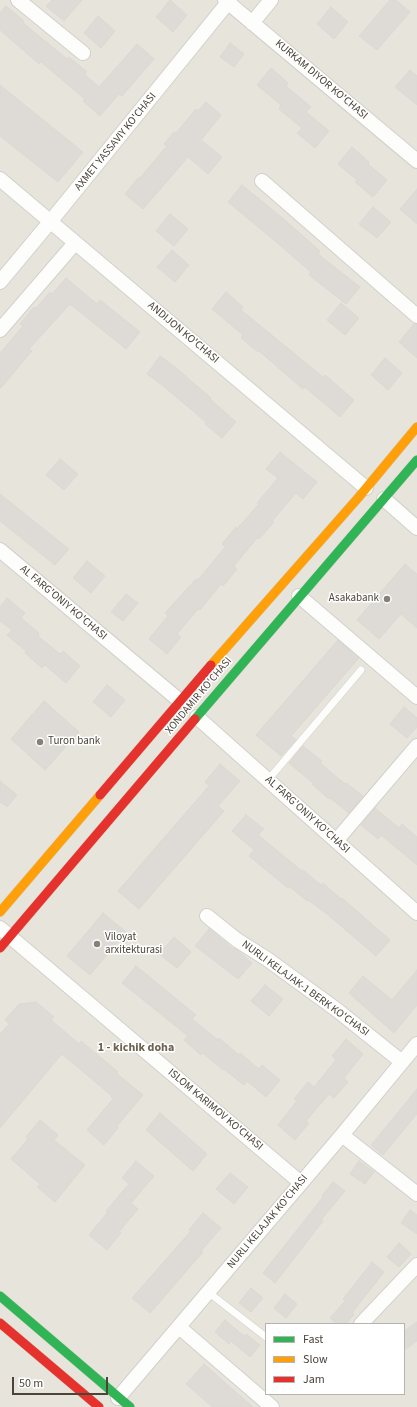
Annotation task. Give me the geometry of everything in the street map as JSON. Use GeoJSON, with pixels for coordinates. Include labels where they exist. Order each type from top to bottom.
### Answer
{"type":"FeatureCollection","features":[{"type":"Feature","properties":{"kind":"main road","name":"XONDAMIR KO'CHASI"},"geometry":{"type":"LineString","coordinates":[[0,912],[417,427]]}},
{"type":"Feature","properties":{"kind":"main road","name":"XONDAMIR KO'CHASI"},"geometry":{"type":"LineString","coordinates":[[0,948],[5,932],[196,717],[417,460]]}},
{"type":"Feature","properties":{"kind":"main road"},"geometry":{"type":"LineString","coordinates":[[0,1296],[130,1407]]}},
{"type":"Feature","properties":{"kind":"main road"},"geometry":{"type":"LineString","coordinates":[[0,1323],[99,1407]]}},
{"type":"Feature","properties":{"kind":"street"},"geometry":{"type":"LineString","coordinates":[[18,0],[83,53]]}},
{"type":"Feature","properties":{"kind":"street"},"geometry":{"type":"LineString","coordinates":[[252,23],[271,0]]}},
{"type":"Feature","properties":{"kind":"street","name":"KURKAM DIYOR KO'CHASI"},"geometry":{"type":"LineString","coordinates":[[228,1],[252,23],[417,161]]}},
{"type":"Feature","properties":{"kind":"street","name":"AXMET YASSAVIY KO'CHASI"},"geometry":{"type":"LineString","coordinates":[[0,282],[228,1]]}},
{"type":"Feature","properties":{"kind":"street","name":"ANDIJON KO'CHASI"},"geometry":{"type":"LineString","coordinates":[[0,179],[366,488]]}},
{"type":"Feature","properties":{"kind":"street"},"geometry":{"type":"LineString","coordinates":[[262,181],[417,316]]}},
{"type":"Feature","properties":{"kind":"street"},"geometry":{"type":"LineString","coordinates":[[0,330],[75,243]]}},
{"type":"Feature","properties":{"kind":"street"},"geometry":{"type":"LineString","coordinates":[[384,499],[417,528]]}},
{"type":"Feature","properties":{"kind":"street","name":"AL FARG'ONIY KO'CHASI"},"geometry":{"type":"LineString","coordinates":[[0,550],[180,701]]}},
{"type":"Feature","properties":{"kind":"street"},"geometry":{"type":"LineString","coordinates":[[299,596],[417,697]]}},
{"type":"Feature","properties":{"kind":"street","name":"AL FARG'ONIY KO'CHASI"},"geometry":{"type":"LineString","coordinates":[[196,717],[417,913]]}},
{"type":"Feature","properties":{"kind":"street"},"geometry":{"type":"LineString","coordinates":[[336,841],[417,746]]}},
{"type":"Feature","properties":{"kind":"street","name":"NURLI KELAJAK-1 BERK KO'CHASI"},"geometry":{"type":"LineString","coordinates":[[208,916],[237,940],[267,959],[337,1010],[402,1062]]}},
{"type":"Feature","properties":{"kind":"street","name":"ISLOM KARIMOV KO'CHASI"},"geometry":{"type":"LineString","coordinates":[[5,932],[301,1183]]}},
{"type":"Feature","properties":{"kind":"street","name":"NURLI KELAJAK KO'CHASI"},"geometry":{"type":"LineString","coordinates":[[118,1398],[342,1135],[402,1062],[416,1049]]}},
{"type":"Feature","properties":{"kind":"street"},"geometry":{"type":"LineString","coordinates":[[342,1135],[417,1194]]}},
{"type":"Feature","properties":{"kind":"street"},"geometry":{"type":"LineString","coordinates":[[362,1323],[417,1265]]}},
{"type":"Feature","properties":{"kind":"street"},"geometry":{"type":"LineString","coordinates":[[179,1327],[272,1407]]}},
{"type":"Feature","properties":{"kind":"lane"},"geometry":{"type":"LineString","coordinates":[[268,780],[361,670]]}},
{"type":"Feature","properties":{"kind":"lane"},"geometry":{"type":"LineString","coordinates":[[208,1292],[265,1336]]}},
{"type":"Feature","properties":{"kind":"shaded area"},"geometry":{"type":"Polygon","coordinates":[[[0,0],[417,0],[417,1407],[0,1407],[0,0]]]}},
{"type":"Feature","properties":{"kind":"building"},"geometry":{"type":"Polygon","coordinates":[[[52,0],[82,0],[64,21],[46,6],[52,0]]]}},
{"type":"Feature","properties":{"kind":"building"},"geometry":{"type":"Polygon","coordinates":[[[170,0],[187,15],[173,32],[156,17],[170,0]]]}},
{"type":"Feature","properties":{"kind":"building"},"geometry":{"type":"Polygon","coordinates":[[[390,0],[396,0],[410,12],[377,50],[359,36],[390,0]]]}},
{"type":"Feature","properties":{"kind":"building"},"geometry":{"type":"Polygon","coordinates":[[[6,6],[24,21],[22,22],[67,59],[69,57],[87,72],[84,74],[99,87],[137,44],[154,59],[122,96],[119,94],[100,116],[83,101],[85,99],[41,62],[39,64],[0,30],[0,13],[6,6]]]}},
{"type":"Feature","properties":{"kind":"building"},"geometry":{"type":"Polygon","coordinates":[[[331,7],[348,22],[334,39],[317,24],[331,7]]]}},
{"type":"Feature","properties":{"kind":"building"},"geometry":{"type":"Polygon","coordinates":[[[98,16],[115,31],[101,48],[84,33],[98,16]]]}},
{"type":"Feature","properties":{"kind":"building"},"geometry":{"type":"Polygon","coordinates":[[[230,43],[244,54],[234,67],[220,57],[230,43]]]}},
{"type":"Feature","properties":{"kind":"building"},"geometry":{"type":"Polygon","coordinates":[[[271,68],[288,83],[286,86],[311,107],[306,112],[329,131],[315,148],[297,133],[302,128],[279,109],[281,105],[257,85],[271,68]]]}},
{"type":"Feature","properties":{"kind":"building"},"geometry":{"type":"Polygon","coordinates":[[[410,70],[417,76],[417,105],[395,87],[410,70]]]}},
{"type":"Feature","properties":{"kind":"building"},"geometry":{"type":"Polygon","coordinates":[[[0,85],[83,152],[58,182],[0,136],[0,85]]]}},
{"type":"Feature","properties":{"kind":"building"},"geometry":{"type":"Polygon","coordinates":[[[206,102],[221,115],[201,140],[222,157],[208,174],[188,157],[143,209],[125,194],[167,146],[164,144],[174,132],[176,133],[196,109],[198,111],[206,102]]]}},
{"type":"Feature","properties":{"kind":"building"},"geometry":{"type":"Polygon","coordinates":[[[352,147],[369,162],[368,164],[387,180],[373,197],[355,182],[357,180],[338,164],[352,147]]]}},
{"type":"Feature","properties":{"kind":"building"},"geometry":{"type":"Polygon","coordinates":[[[242,185],[320,251],[318,254],[360,287],[346,304],[309,275],[311,272],[228,202],[242,185]]]}},
{"type":"Feature","properties":{"kind":"building"},"geometry":{"type":"Polygon","coordinates":[[[417,189],[417,224],[400,209],[417,189]]]}},
{"type":"Feature","properties":{"kind":"building"},"geometry":{"type":"Polygon","coordinates":[[[373,207],[391,222],[377,238],[359,224],[373,207]]]}},
{"type":"Feature","properties":{"kind":"building"},"geometry":{"type":"Polygon","coordinates":[[[170,214],[188,229],[174,246],[156,231],[170,214]]]}},
{"type":"Feature","properties":{"kind":"building"},"geometry":{"type":"Polygon","coordinates":[[[172,250],[189,265],[175,282],[157,267],[172,250]]]}},
{"type":"Feature","properties":{"kind":"building"},"geometry":{"type":"Polygon","coordinates":[[[66,278],[97,304],[100,300],[140,332],[126,349],[70,304],[29,349],[32,351],[0,389],[0,353],[23,326],[20,324],[34,307],[36,308],[50,292],[52,294],[66,278]]]}},
{"type":"Feature","properties":{"kind":"building"},"geometry":{"type":"Polygon","coordinates":[[[226,292],[243,307],[241,310],[323,377],[325,375],[354,400],[340,417],[305,387],[303,389],[259,351],[258,352],[241,338],[243,335],[212,309],[226,292]]]}},
{"type":"Feature","properties":{"kind":"building"},"geometry":{"type":"Polygon","coordinates":[[[341,303],[359,318],[345,335],[327,320],[341,303]]]}},
{"type":"Feature","properties":{"kind":"building"},"geometry":{"type":"Polygon","coordinates":[[[414,324],[417,324],[417,358],[399,342],[414,324]]]}},
{"type":"Feature","properties":{"kind":"building"},"geometry":{"type":"Polygon","coordinates":[[[160,356],[211,398],[210,399],[236,422],[222,438],[205,424],[206,422],[147,374],[160,356]]]}},
{"type":"Feature","properties":{"kind":"building"},"geometry":{"type":"Polygon","coordinates":[[[385,358],[402,373],[388,390],[371,375],[385,358]]]}},
{"type":"Feature","properties":{"kind":"building"},"geometry":{"type":"Polygon","coordinates":[[[280,452],[317,482],[303,499],[296,493],[272,521],[274,522],[259,539],[258,537],[234,566],[237,569],[223,586],[221,584],[200,610],[198,609],[177,634],[181,637],[167,654],[149,639],[168,616],[165,613],[196,579],[198,580],[225,547],[222,544],[236,527],[237,529],[259,504],[257,503],[278,478],[266,469],[280,452]]]}},
{"type":"Feature","properties":{"kind":"building"},"geometry":{"type":"Polygon","coordinates":[[[60,459],[78,474],[64,490],[46,475],[60,459]]]}},
{"type":"Feature","properties":{"kind":"building"},"geometry":{"type":"Polygon","coordinates":[[[0,494],[69,549],[55,565],[0,521],[0,494]]]}},
{"type":"Feature","properties":{"kind":"building"},"geometry":{"type":"Polygon","coordinates":[[[87,561],[105,576],[91,593],[73,578],[87,561]]]}},
{"type":"Feature","properties":{"kind":"building"},"geometry":{"type":"Polygon","coordinates":[[[405,564],[417,574],[417,628],[401,614],[379,639],[357,620],[405,564]]]}},
{"type":"Feature","properties":{"kind":"building"},"geometry":{"type":"Polygon","coordinates":[[[126,594],[138,603],[123,621],[111,612],[126,594]]]}},
{"type":"Feature","properties":{"kind":"building"},"geometry":{"type":"Polygon","coordinates":[[[7,598],[25,613],[21,618],[39,633],[38,636],[60,654],[63,651],[80,666],[66,683],[45,665],[42,668],[25,653],[26,651],[7,635],[12,630],[0,621],[0,607],[7,598]]]}},
{"type":"Feature","properties":{"kind":"building"},"geometry":{"type":"Polygon","coordinates":[[[338,640],[359,658],[291,736],[296,740],[281,756],[256,735],[338,640]]]}},
{"type":"Feature","properties":{"kind":"building"},"geometry":{"type":"Polygon","coordinates":[[[107,685],[125,700],[111,717],[93,702],[107,685]]]}},
{"type":"Feature","properties":{"kind":"building"},"geometry":{"type":"Polygon","coordinates":[[[44,701],[79,732],[45,770],[11,739],[44,701]]]}},
{"type":"Feature","properties":{"kind":"building"},"geometry":{"type":"Polygon","coordinates":[[[404,707],[417,718],[417,727],[407,738],[390,724],[404,707]]]}},
{"type":"Feature","properties":{"kind":"building"},"geometry":{"type":"Polygon","coordinates":[[[303,746],[322,761],[320,763],[345,784],[346,783],[363,796],[349,813],[330,798],[329,799],[289,763],[303,746]]]}},
{"type":"Feature","properties":{"kind":"building"},"geometry":{"type":"Polygon","coordinates":[[[220,764],[240,781],[218,806],[224,811],[139,909],[118,891],[209,786],[205,782],[220,764]]]}},
{"type":"Feature","properties":{"kind":"building"},"geometry":{"type":"Polygon","coordinates":[[[0,781],[17,795],[7,807],[0,802],[0,781]]]}},
{"type":"Feature","properties":{"kind":"building"},"geometry":{"type":"Polygon","coordinates":[[[375,808],[399,828],[402,824],[417,837],[417,865],[381,835],[378,839],[361,825],[375,808]]]}},
{"type":"Feature","properties":{"kind":"building"},"geometry":{"type":"Polygon","coordinates":[[[246,815],[264,829],[258,835],[302,871],[303,870],[321,885],[323,883],[341,899],[342,898],[390,940],[376,956],[327,914],[308,900],[307,901],[289,886],[288,888],[249,856],[254,850],[232,831],[246,815]]]}},
{"type":"Feature","properties":{"kind":"building"},"geometry":{"type":"Polygon","coordinates":[[[103,913],[126,932],[90,975],[67,956],[103,913]]]}},
{"type":"Feature","properties":{"kind":"building"},"geometry":{"type":"Polygon","coordinates":[[[209,929],[252,963],[238,979],[195,946],[209,929]]]}},
{"type":"Feature","properties":{"kind":"building"},"geometry":{"type":"Polygon","coordinates":[[[174,937],[191,952],[177,968],[159,954],[174,937]]]}},
{"type":"Feature","properties":{"kind":"building"},"geometry":{"type":"Polygon","coordinates":[[[136,966],[196,1015],[192,1019],[218,1040],[219,1038],[259,1069],[262,1065],[280,1080],[266,1097],[247,1081],[244,1085],[203,1053],[201,1055],[184,1040],[188,1036],[122,983],[136,966]]]}},
{"type":"Feature","properties":{"kind":"building"},"geometry":{"type":"Polygon","coordinates":[[[417,970],[417,1005],[394,1033],[349,993],[363,976],[392,1000],[417,970]]]}},
{"type":"Feature","properties":{"kind":"building"},"geometry":{"type":"Polygon","coordinates":[[[265,985],[283,999],[269,1016],[251,1001],[265,985]]]}},
{"type":"Feature","properties":{"kind":"building"},"geometry":{"type":"Polygon","coordinates":[[[36,1002],[54,1017],[51,1020],[79,1044],[81,1041],[118,1072],[117,1074],[143,1095],[117,1126],[118,1128],[104,1145],[87,1130],[113,1099],[111,1097],[112,1096],[62,1054],[0,1128],[0,1034],[9,1024],[5,1020],[19,1004],[36,1002]]]}},
{"type":"Feature","properties":{"kind":"building"},"geometry":{"type":"Polygon","coordinates":[[[346,1039],[363,1054],[344,1078],[348,1082],[334,1098],[329,1094],[306,1121],[309,1123],[295,1140],[278,1125],[297,1101],[294,1099],[308,1082],[314,1087],[336,1060],[332,1056],[346,1039]]]}},
{"type":"Feature","properties":{"kind":"building"},"geometry":{"type":"Polygon","coordinates":[[[417,1089],[417,1114],[383,1155],[371,1145],[417,1089]]]}},
{"type":"Feature","properties":{"kind":"building"},"geometry":{"type":"Polygon","coordinates":[[[160,1113],[207,1154],[193,1171],[146,1130],[160,1113]]]}},
{"type":"Feature","properties":{"kind":"building"},"geometry":{"type":"Polygon","coordinates":[[[40,1120],[58,1135],[54,1140],[85,1165],[55,1202],[37,1187],[40,1184],[11,1159],[28,1139],[26,1137],[40,1120]]]}},
{"type":"Feature","properties":{"kind":"building"},"geometry":{"type":"Polygon","coordinates":[[[136,1161],[154,1176],[131,1203],[138,1209],[119,1232],[121,1233],[107,1250],[89,1235],[108,1212],[106,1211],[129,1184],[122,1178],[136,1161]]]}},
{"type":"Feature","properties":{"kind":"building"},"geometry":{"type":"Polygon","coordinates":[[[359,1161],[374,1172],[365,1184],[350,1174],[359,1161]]]}},
{"type":"Feature","properties":{"kind":"building"},"geometry":{"type":"Polygon","coordinates":[[[230,1173],[248,1187],[234,1204],[216,1189],[230,1173]]]}},
{"type":"Feature","properties":{"kind":"building"},"geometry":{"type":"Polygon","coordinates":[[[333,1182],[345,1191],[321,1220],[323,1221],[275,1283],[263,1273],[323,1197],[322,1196],[333,1182]]]}},
{"type":"Feature","properties":{"kind":"building"},"geometry":{"type":"Polygon","coordinates":[[[410,1210],[417,1215],[417,1234],[401,1223],[410,1210]]]}},
{"type":"Feature","properties":{"kind":"building"},"geometry":{"type":"Polygon","coordinates":[[[203,1213],[221,1228],[201,1251],[203,1252],[150,1313],[132,1298],[191,1231],[189,1230],[203,1213]]]}},
{"type":"Feature","properties":{"kind":"building"},"geometry":{"type":"Polygon","coordinates":[[[399,1243],[411,1254],[399,1267],[387,1257],[399,1243]]]}},
{"type":"Feature","properties":{"kind":"building"},"geometry":{"type":"Polygon","coordinates":[[[372,1262],[384,1272],[352,1313],[354,1314],[347,1323],[336,1323],[330,1318],[345,1301],[343,1299],[372,1262]]]}},
{"type":"Feature","properties":{"kind":"building"},"geometry":{"type":"Polygon","coordinates":[[[251,1288],[263,1298],[251,1312],[239,1303],[251,1288]]]}},
{"type":"Feature","properties":{"kind":"building"},"geometry":{"type":"Polygon","coordinates":[[[285,1294],[297,1304],[286,1318],[274,1308],[285,1294]]]}},
{"type":"Feature","properties":{"kind":"building"},"geometry":{"type":"Polygon","coordinates":[[[225,1320],[244,1336],[246,1334],[260,1345],[250,1357],[231,1341],[229,1344],[215,1332],[225,1320]]]}},
{"type":"Feature","properties":{"kind":"building"},"geometry":{"type":"Polygon","coordinates":[[[417,1322],[417,1341],[405,1349],[405,1330],[417,1322]]]}},
{"type":"Feature","properties":{"kind":"building"},"geometry":{"type":"Polygon","coordinates":[[[204,1364],[253,1407],[212,1407],[186,1384],[204,1364]]]}},
{"type":"Feature","properties":{"kind":"traffic: fast"},"geometry":{"type":"LineString","coordinates":[[195,719],[417,460]]}},
{"type":"Feature","properties":{"kind":"traffic: fast"},"geometry":{"type":"LineString","coordinates":[[0,1296],[130,1407]]}},
{"type":"Feature","properties":{"kind":"traffic: slow"},"geometry":{"type":"LineString","coordinates":[[211,665],[358,498],[417,427]]}},
{"type":"Feature","properties":{"kind":"traffic: slow"},"geometry":{"type":"LineString","coordinates":[[0,912],[100,795]]}},
{"type":"Feature","properties":{"kind":"traffic: jam"},"geometry":{"type":"LineString","coordinates":[[100,795],[211,665]]}},
{"type":"Feature","properties":{"kind":"traffic: jam"},"geometry":{"type":"LineString","coordinates":[[0,948],[195,719]]}},
{"type":"Feature","properties":{"kind":"traffic: jam"},"geometry":{"type":"LineString","coordinates":[[0,1323],[99,1407]]}},
{"type":"Feature","properties":{"kind":"place","name":"Asakabank"},"geometry":{"type":"Point","coordinates":[387,599]}},
{"type":"Feature","properties":{"kind":"place","name":"Turon bank"},"geometry":{"type":"Point","coordinates":[40,742]}},
{"type":"Feature","properties":{"kind":"place","name":"Viloyat arxitekturasi"},"geometry":{"type":"Point","coordinates":[97,944]}},
{"type":"Feature","properties":{"kind":"district","name":"1 - kichik doha"},"geometry":{"type":"Point","coordinates":[136,1048]}}]}
